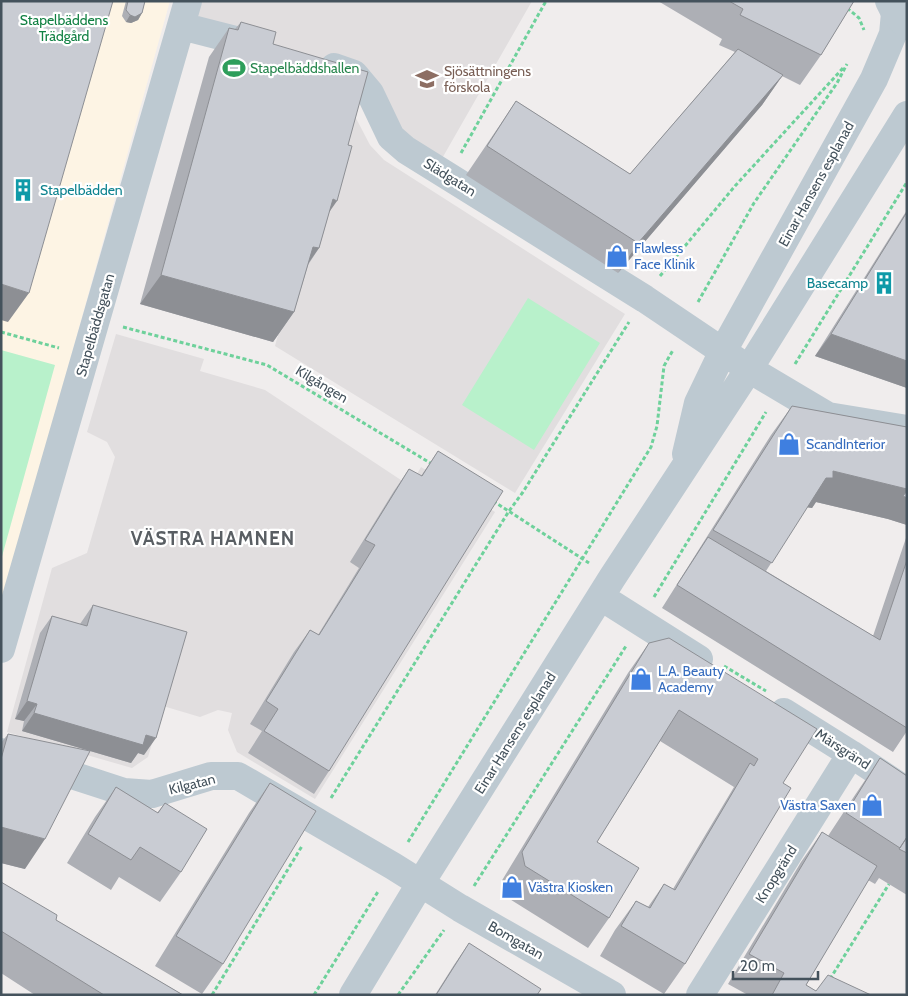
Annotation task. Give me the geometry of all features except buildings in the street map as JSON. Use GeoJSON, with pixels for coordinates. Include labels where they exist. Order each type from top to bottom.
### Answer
{"type":"FeatureCollection","features":[{"type":"Feature","properties":{"kind":"street","name":"Slädgatan"},"geometry":{"type":"LineString","coordinates":[[185,13],[296,57],[354,74],[370,93],[391,137],[406,150],[644,299],[723,351]]}},
{"type":"Feature","properties":{"kind":"street","name":"Stapelbäddsgatan"},"geometry":{"type":"LineString","coordinates":[[1,649],[185,13]]}},
{"type":"Feature","properties":{"kind":"street","name":"Einar Hansens esplanad"},"geometry":{"type":"LineString","coordinates":[[680,473],[698,403],[723,351],[874,78],[893,34],[897,13]]}},
{"type":"Feature","properties":{"kind":"street","name":"Einar Hansens esplanad"},"geometry":{"type":"LineString","coordinates":[[353,995],[420,884],[680,473],[749,369],[907,115]]}},
{"type":"Feature","properties":{"kind":"street"},"geometry":{"type":"LineString","coordinates":[[723,351],[749,369],[828,416],[907,429]]}},
{"type":"Feature","properties":{"kind":"street"},"geometry":{"type":"LineString","coordinates":[[607,588],[639,622],[721,672]]}},
{"type":"Feature","properties":{"kind":"street","name":"Märsgränd"},"geometry":{"type":"LineString","coordinates":[[762,698],[907,791]]}},
{"type":"Feature","properties":{"kind":"street","name":"Kilgatan"},"geometry":{"type":"LineString","coordinates":[[1,752],[124,792],[152,794],[211,776],[238,776],[318,821],[420,884]]}},
{"type":"Feature","properties":{"kind":"street","name":"Knopgränd"},"geometry":{"type":"LineString","coordinates":[[700,995],[852,754]]}},
{"type":"Feature","properties":{"kind":"street","name":"Bomgatan"},"geometry":{"type":"LineString","coordinates":[[420,884],[612,995]]}},
{"type":"Feature","properties":{"kind":"path"},"geometry":{"type":"LineString","coordinates":[[448,176],[546,1]]}},
{"type":"Feature","properties":{"kind":"path"},"geometry":{"type":"LineString","coordinates":[[843,6],[851,10],[859,18],[864,30],[862,35]]}},
{"type":"Feature","properties":{"kind":"path"},"geometry":{"type":"LineString","coordinates":[[212,995],[509,510],[523,492],[616,341],[658,278],[735,186],[848,62],[832,90],[754,203],[664,366],[657,426],[651,447],[314,995]]}},
{"type":"Feature","properties":{"kind":"path"},"geometry":{"type":"LineString","coordinates":[[398,995],[460,908],[629,640],[780,387],[907,182]]}},
{"type":"Feature","properties":{"kind":"path","name":"Kilgången"},"geometry":{"type":"LineString","coordinates":[[96,320],[267,365],[434,465]]}},
{"type":"Feature","properties":{"kind":"path"},"geometry":{"type":"LineString","coordinates":[[1,332],[86,356]]}},
{"type":"Feature","properties":{"kind":"path"},"geometry":{"type":"LineString","coordinates":[[492,500],[582,559],[607,588]]}},
{"type":"Feature","properties":{"kind":"path"},"geometry":{"type":"LineString","coordinates":[[826,985],[889,884]]}},
{"type":"Feature","properties":{"kind":"shaded area","name":"Stapelbädden"},"geometry":{"type":"Polygon","coordinates":[[[1,1],[170,1],[1,608],[1,1]]]}},
{"type":"Feature","properties":{"kind":"shaded area","name":"Sjösättningens förskola"},"geometry":{"type":"Polygon","coordinates":[[[195,1],[532,1],[440,162],[410,143],[335,62],[189,21],[195,1]]]}},
{"type":"Feature","properties":{"kind":"shaded area"},"geometry":{"type":"Polygon","coordinates":[[[348,103],[370,145],[384,160],[625,314],[515,493],[275,346],[293,279],[348,103]]]}},
{"type":"Feature","properties":{"kind":"shaded area"},"geometry":{"type":"Polygon","coordinates":[[[116,334],[204,359],[200,371],[265,390],[410,486],[421,467],[495,512],[315,799],[237,752],[228,730],[232,713],[218,710],[200,717],[163,706],[148,757],[132,768],[7,732],[52,568],[87,553],[115,457],[107,442],[87,432],[116,334]]]}},
{"type":"Feature","properties":{"kind":"green space"},"geometry":{"type":"Polygon","coordinates":[[[528,298],[600,343],[534,450],[462,405],[528,298]]]}},
{"type":"Feature","properties":{"kind":"green space"},"geometry":{"type":"Polygon","coordinates":[[[1,350],[55,365],[1,560],[1,350]]]}},
{"type":"Feature","properties":{"kind":"place","name":"Stapelbäddshallen"},"geometry":{"type":"Point","coordinates":[234,68]}},
{"type":"Feature","properties":{"kind":"place","name":"Sjösättningens förskola"},"geometry":{"type":"Point","coordinates":[427,79]}},
{"type":"Feature","properties":{"kind":"place","name":"Stapelbädden"},"geometry":{"type":"Point","coordinates":[23,190]}},
{"type":"Feature","properties":{"kind":"place","name":"Flawless Face Klinik"},"geometry":{"type":"Point","coordinates":[617,256]}},
{"type":"Feature","properties":{"kind":"place","name":"Basecamp"},"geometry":{"type":"Point","coordinates":[884,283]}},
{"type":"Feature","properties":{"kind":"place","name":"ScandInterior"},"geometry":{"type":"Point","coordinates":[789,444]}},
{"type":"Feature","properties":{"kind":"place","name":"L.A. Beauty Academy"},"geometry":{"type":"Point","coordinates":[641,679]}},
{"type":"Feature","properties":{"kind":"place","name":"Västra Saxen"},"geometry":{"type":"Point","coordinates":[872,805]}},
{"type":"Feature","properties":{"kind":"place","name":"Västra Kiosken"},"geometry":{"type":"Point","coordinates":[512,887]}},
{"type":"Feature","properties":{"kind":"district","name":"VÄSTRA HAMNEN"},"geometry":{"type":"Point","coordinates":[213,538]}},
{"type":"Feature","properties":{"kind":"park label","name":"Stapelbäddens Trädgård"},"geometry":{"type":"Point","coordinates":[64,28]}}]}
